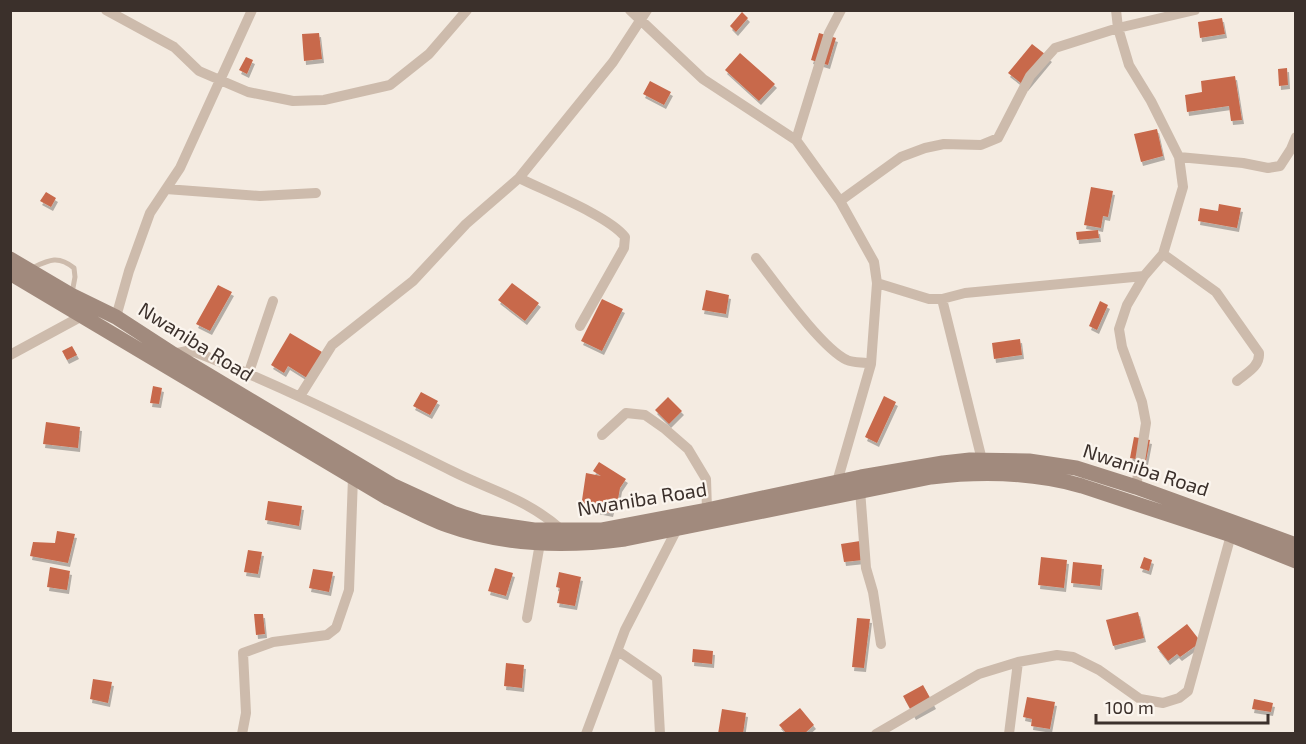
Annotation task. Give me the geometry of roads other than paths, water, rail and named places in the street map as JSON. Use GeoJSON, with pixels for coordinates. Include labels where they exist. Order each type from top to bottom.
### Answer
{"type":"FeatureCollection","features":[{"type":"Feature","properties":{"kind":"main road","name":"Nwaniba Road"},"geometry":{"type":"LineString","coordinates":[[10,259],[71,295],[116,317],[173,354],[392,485],[433,505],[480,522],[534,530],[609,528],[943,463],[982,460],[1029,461],[1076,468],[1136,487],[1296,545]]}},
{"type":"Feature","properties":{"kind":"main road"},"geometry":{"type":"LineString","coordinates":[[10,273],[388,498],[448,525],[480,535],[568,545],[595,543],[677,529],[860,490],[967,473],[1033,476],[1060,480],[1231,535],[1296,561]]}},
{"type":"Feature","properties":{"kind":"street"},"geometry":{"type":"LineString","coordinates":[[106,10],[174,47],[199,71],[219,81],[248,92],[293,101],[324,100],[390,85],[429,54],[467,10]]}},
{"type":"Feature","properties":{"kind":"street"},"geometry":{"type":"LineString","coordinates":[[116,317],[129,271],[150,213],[180,168],[252,10]]}},
{"type":"Feature","properties":{"kind":"street"},"geometry":{"type":"LineString","coordinates":[[630,10],[643,15],[704,79],[796,140],[840,201],[874,262],[878,283],[871,364],[837,482]]}},
{"type":"Feature","properties":{"kind":"street"},"geometry":{"type":"LineString","coordinates":[[796,140],[829,33],[841,10]]}},
{"type":"Feature","properties":{"kind":"street"},"geometry":{"type":"LineString","coordinates":[[1116,10],[1118,28],[1130,65],[1179,157],[1183,187],[1163,254],[1144,276],[1127,305],[1119,329],[1122,347],[1142,402],[1146,423],[1136,487]]}},
{"type":"Feature","properties":{"kind":"street"},"geometry":{"type":"LineString","coordinates":[[840,201],[901,157],[944,144],[981,145],[998,138],[1030,76],[1055,48],[1118,28],[1195,10]]}},
{"type":"Feature","properties":{"kind":"street"},"geometry":{"type":"LineString","coordinates":[[300,396],[332,345],[413,281],[466,224],[519,178],[613,62],[643,15]]}},
{"type":"Feature","properties":{"kind":"street"},"geometry":{"type":"LineString","coordinates":[[1179,157],[1243,163],[1268,168],[1280,166],[1296,137]]}},
{"type":"Feature","properties":{"kind":"street"},"geometry":{"type":"LineString","coordinates":[[519,178],[582,208],[621,231],[626,237],[624,248],[580,326]]}},
{"type":"Feature","properties":{"kind":"street"},"geometry":{"type":"LineString","coordinates":[[166,189],[260,196],[316,193]]}},
{"type":"Feature","properties":{"kind":"street"},"geometry":{"type":"LineString","coordinates":[[1163,254],[1216,292],[1259,353],[1255,366],[1236,381]]}},
{"type":"Feature","properties":{"kind":"street"},"geometry":{"type":"LineString","coordinates":[[756,258],[801,315],[831,347],[848,360],[871,364]]}},
{"type":"Feature","properties":{"kind":"street"},"geometry":{"type":"LineString","coordinates":[[878,283],[929,299],[942,299],[965,293],[1144,276]]}},
{"type":"Feature","properties":{"kind":"street"},"geometry":{"type":"LineString","coordinates":[[942,299],[982,460]]}},
{"type":"Feature","properties":{"kind":"street"},"geometry":{"type":"LineString","coordinates":[[249,372],[273,301]]}},
{"type":"Feature","properties":{"kind":"street"},"geometry":{"type":"LineString","coordinates":[[10,355],[82,316]]}},
{"type":"Feature","properties":{"kind":"street"},"geometry":{"type":"LineString","coordinates":[[173,354],[195,352],[249,372],[455,473],[522,501],[546,515],[563,531]]}},
{"type":"Feature","properties":{"kind":"street"},"geometry":{"type":"LineString","coordinates":[[602,435],[626,413],[645,415],[665,429],[688,449],[706,479],[707,510]]}},
{"type":"Feature","properties":{"kind":"street"},"geometry":{"type":"LineString","coordinates":[[242,734],[246,713],[243,653],[273,642],[327,635],[336,628],[349,590],[353,477]]}},
{"type":"Feature","properties":{"kind":"street"},"geometry":{"type":"LineString","coordinates":[[860,490],[866,568],[873,592],[881,644]]}},
{"type":"Feature","properties":{"kind":"street"},"geometry":{"type":"LineString","coordinates":[[586,734],[625,630],[677,529]]}},
{"type":"Feature","properties":{"kind":"street"},"geometry":{"type":"LineString","coordinates":[[876,734],[979,674],[1018,662],[1056,655],[1073,657],[1099,670],[1140,699],[1163,703],[1179,698],[1188,691],[1231,535]]}},
{"type":"Feature","properties":{"kind":"street"},"geometry":{"type":"LineString","coordinates":[[527,618],[540,543]]}},
{"type":"Feature","properties":{"kind":"street"},"geometry":{"type":"LineString","coordinates":[[618,651],[657,678],[660,734]]}},
{"type":"Feature","properties":{"kind":"street"},"geometry":{"type":"LineString","coordinates":[[1009,734],[1018,662]]}},
{"type":"Feature","properties":{"kind":"lane"},"geometry":{"type":"LineString","coordinates":[[29,270],[50,259],[58,259],[67,263],[74,268],[75,277],[71,295]]}}]}
